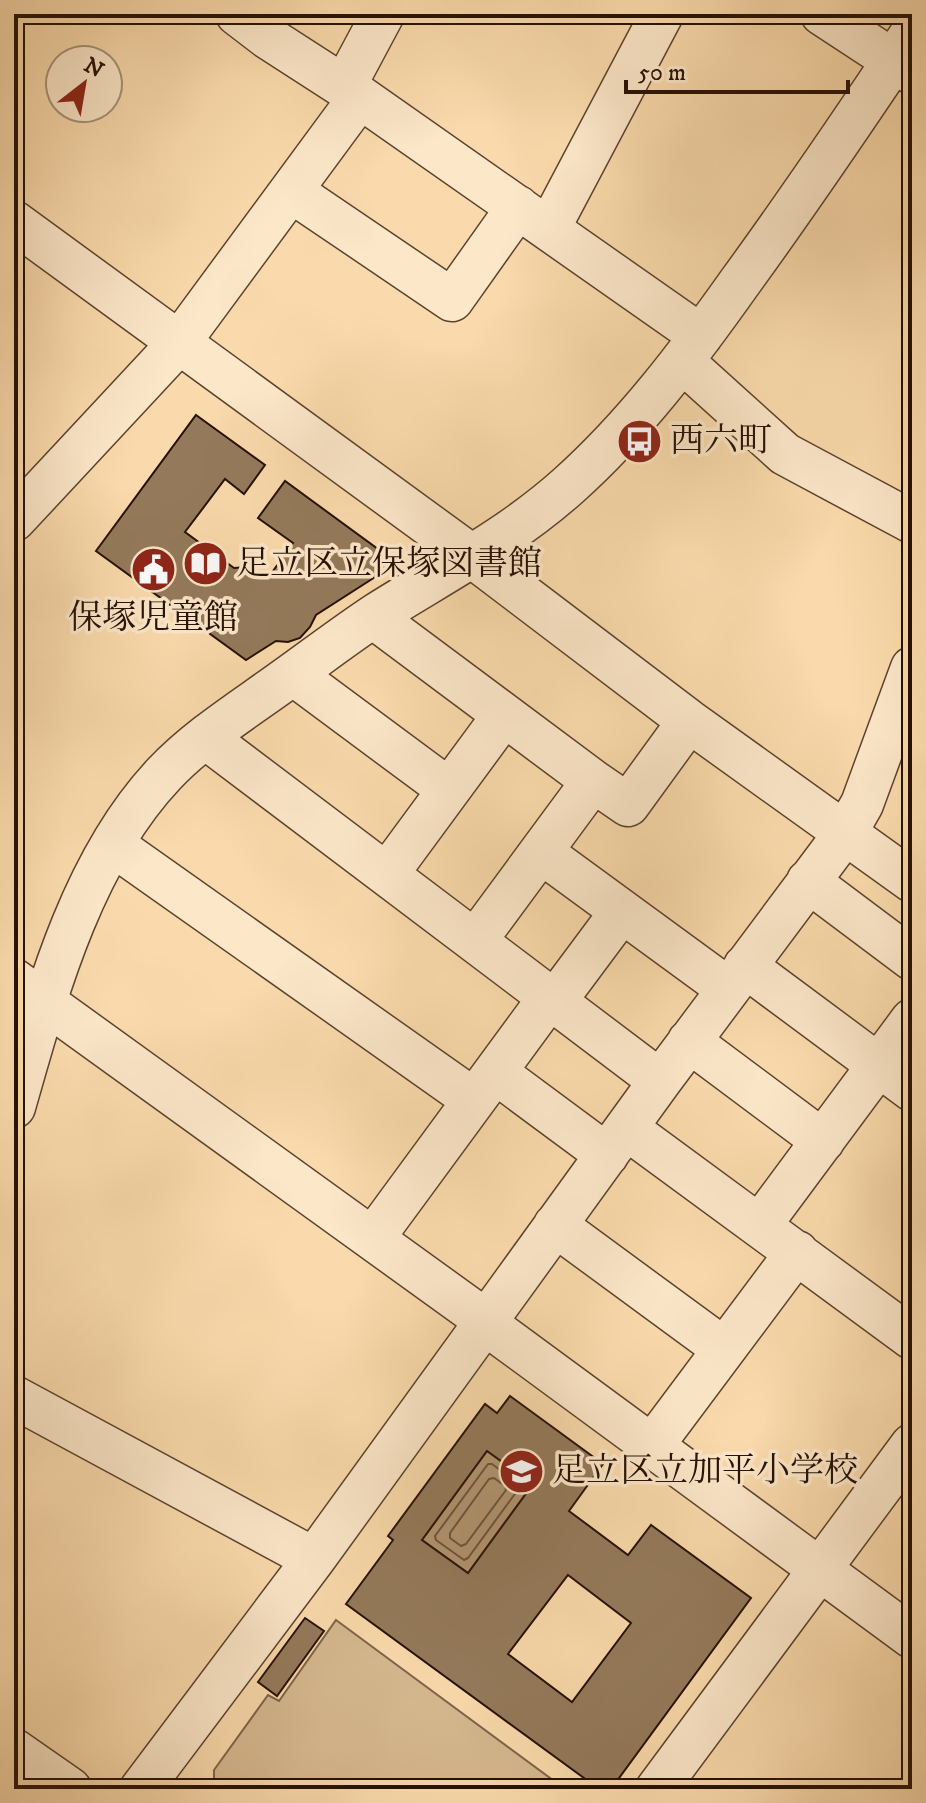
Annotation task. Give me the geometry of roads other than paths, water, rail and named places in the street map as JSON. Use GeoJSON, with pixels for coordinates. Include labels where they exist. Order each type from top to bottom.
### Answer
{"type":"FeatureCollection","features":[{"type":"Feature","properties":{"kind":"street"},"geometry":{"type":"LineString","coordinates":[[237,14],[534,218],[691,349],[785,454],[912,522]]}},
{"type":"Feature","properties":{"kind":"street"},"geometry":{"type":"LineString","coordinates":[[14,520],[178,344],[291,191],[352,92],[383,14]]}},
{"type":"Feature","properties":{"kind":"street"},"geometry":{"type":"LineString","coordinates":[[291,191],[452,300],[534,218],[662,14]]}},
{"type":"Feature","properties":{"kind":"street"},"geometry":{"type":"LineString","coordinates":[[14,1107],[29,991],[68,933],[113,845],[164,774],[206,738],[293,674],[373,617],[473,557],[570,484],[691,349],[906,56],[822,14]]}},
{"type":"Feature","properties":{"kind":"street"},"geometry":{"type":"LineString","coordinates":[[14,222],[473,557],[689,721],[912,881]]}},
{"type":"Feature","properties":{"kind":"street"},"geometry":{"type":"LineString","coordinates":[[373,617],[628,805],[689,721]]}},
{"type":"Feature","properties":{"kind":"street"},"geometry":{"type":"LineString","coordinates":[[141,1789],[489,1324],[555,1225],[846,832],[862,804],[912,668]]}},
{"type":"Feature","properties":{"kind":"street"},"geometry":{"type":"LineString","coordinates":[[293,674],[448,789]]}},
{"type":"Feature","properties":{"kind":"street"},"geometry":{"type":"LineString","coordinates":[[387,874],[504,715]]}},
{"type":"Feature","properties":{"kind":"street"},"geometry":{"type":"LineString","coordinates":[[206,738],[660,1081]]}},
{"type":"Feature","properties":{"kind":"street"},"geometry":{"type":"LineString","coordinates":[[475,941],[593,781]]}},
{"type":"Feature","properties":{"kind":"street"},"geometry":{"type":"LineString","coordinates":[[113,845],[485,1086],[617,1141],[760,1225],[912,1338]]}},
{"type":"Feature","properties":{"kind":"street"},"geometry":{"type":"LineString","coordinates":[[541,852],[622,911],[736,977],[878,1065],[912,1090]]}},
{"type":"Feature","properties":{"kind":"street"},"geometry":{"type":"LineString","coordinates":[[808,881],[912,959]]}},
{"type":"Feature","properties":{"kind":"street"},"geometry":{"type":"LineString","coordinates":[[373,1238],[485,1086],[622,911]]}},
{"type":"Feature","properties":{"kind":"street"},"geometry":{"type":"LineString","coordinates":[[29,991],[373,1238],[912,1637]]}},
{"type":"Feature","properties":{"kind":"street"},"geometry":{"type":"LineString","coordinates":[[760,1225],[912,1020]]}},
{"type":"Feature","properties":{"kind":"street"},"geometry":{"type":"LineString","coordinates":[[689,1041],[823,1141]]}},
{"type":"Feature","properties":{"kind":"street"},"geometry":{"type":"LineString","coordinates":[[555,1225],[724,1349]]}},
{"type":"Feature","properties":{"kind":"street"},"geometry":{"type":"LineString","coordinates":[[652,1446],[797,1252]]}},
{"type":"Feature","properties":{"kind":"street"},"geometry":{"type":"LineString","coordinates":[[14,1397],[314,1559]]}},
{"type":"Feature","properties":{"kind":"street"},"geometry":{"type":"LineString","coordinates":[[657,1789],[912,1445]]}},
{"type":"Feature","properties":{"kind":"street"},"geometry":{"type":"LineString","coordinates":[[14,1750],[70,1789]]}},
{"type":"Feature","properties":{"kind":"water"},"geometry":{"type":"Polygon","coordinates":[[[487,1451],[533,1484],[468,1573],[422,1540],[487,1451]]]}},
{"type":"Feature","properties":{"kind":"place","name":"西六町"},"geometry":{"type":"Point","coordinates":[639,441]}},
{"type":"Feature","properties":{"kind":"place","name":"足立区立保塚図書館"},"geometry":{"type":"Point","coordinates":[205,564]}},
{"type":"Feature","properties":{"kind":"place","name":"保塚児童館"},"geometry":{"type":"Point","coordinates":[153,570]}},
{"type":"Feature","properties":{"kind":"place","name":"足立区立加平小学校"},"geometry":{"type":"Point","coordinates":[521,1471]}}]}
